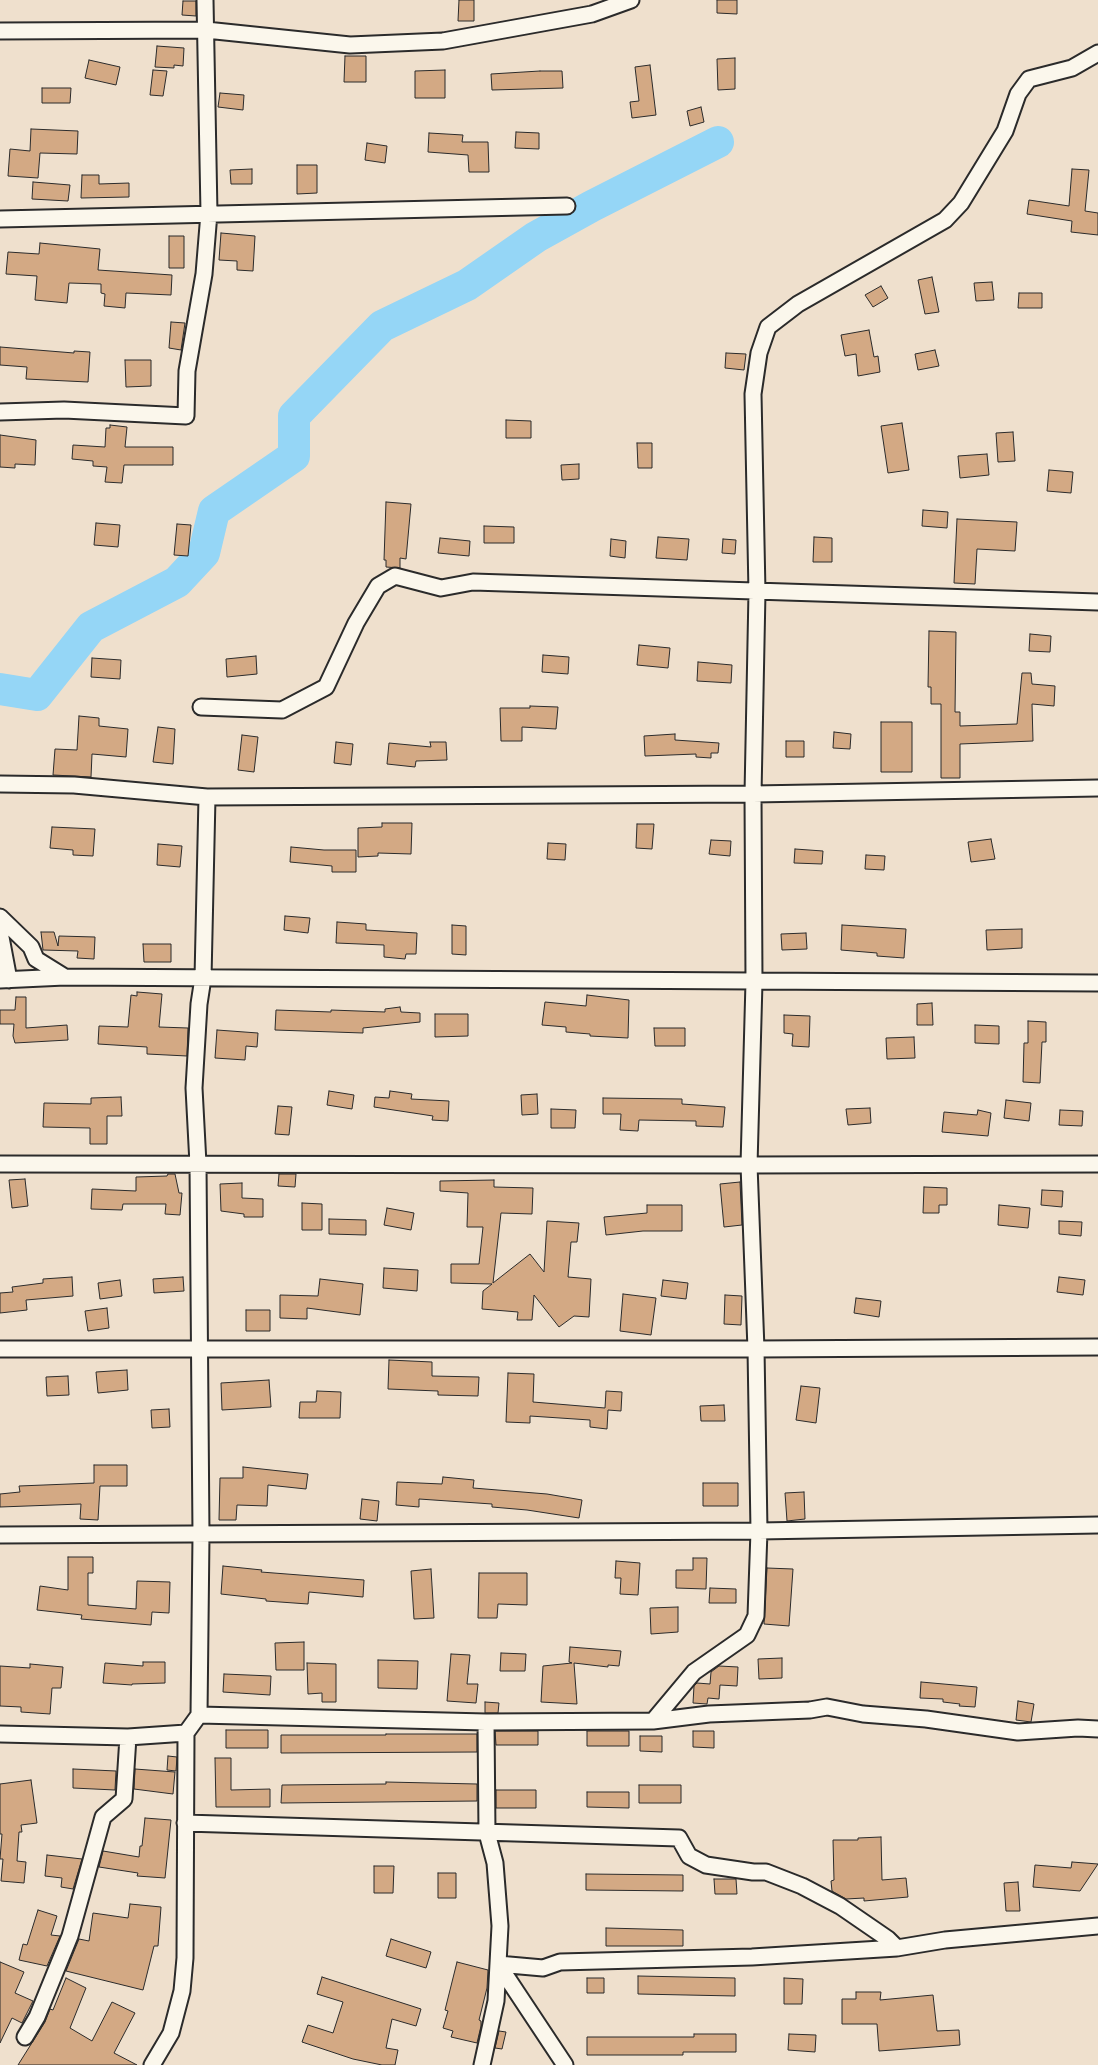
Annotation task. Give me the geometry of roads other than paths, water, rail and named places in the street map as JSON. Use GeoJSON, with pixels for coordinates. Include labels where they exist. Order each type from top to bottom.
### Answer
{"type":"FeatureCollection","features":[{"type":"Feature","properties":{"kind":"street"},"geometry":{"type":"LineString","coordinates":[[0,412],[64,410],[186,416],[187,371],[204,274],[209,214],[205,0]]}},
{"type":"Feature","properties":{"kind":"street"},"geometry":{"type":"LineString","coordinates":[[0,31],[206,30],[350,45],[443,41],[592,14],[631,0]]}},
{"type":"Feature","properties":{"kind":"street"},"geometry":{"type":"LineString","coordinates":[[653,1721],[694,1672],[747,1635],[756,1616],[759,1531],[756,1349],[749,1166],[754,982],[753,794],[757,592],[753,394],[759,353],[768,327],[798,304],[946,220],[961,203],[976,181],[1005,131],[1018,94],[1029,79],[1072,68],[1098,53]]}},
{"type":"Feature","properties":{"kind":"street"},"geometry":{"type":"LineString","coordinates":[[0,219],[567,206]]}},
{"type":"Feature","properties":{"kind":"street"},"geometry":{"type":"LineString","coordinates":[[201,707],[282,710],[326,687],[356,624],[378,586],[395,576],[441,588],[473,582],[1098,602]]}},
{"type":"Feature","properties":{"kind":"street"},"geometry":{"type":"LineString","coordinates":[[0,784],[74,785],[206,797],[753,794],[1098,788]]}},
{"type":"Feature","properties":{"kind":"street"},"geometry":{"type":"LineString","coordinates":[[152,2065],[171,2033],[182,1991],[185,1958],[186,1733],[199,1715],[201,1535],[200,1349],[198,1164],[194,1088],[199,1004],[203,978],[206,797]]}},
{"type":"Feature","properties":{"kind":"street"},"geometry":{"type":"LineString","coordinates":[[0,917],[31,947],[36,959],[65,977]]}},
{"type":"Feature","properties":{"kind":"street"},"geometry":{"type":"LineString","coordinates":[[0,932],[4,980],[65,977],[1098,983]]}},
{"type":"Feature","properties":{"kind":"street"},"geometry":{"type":"LineString","coordinates":[[0,1164],[749,1166],[1098,1164]]}},
{"type":"Feature","properties":{"kind":"street"},"geometry":{"type":"LineString","coordinates":[[0,1349],[1098,1347]]}},
{"type":"Feature","properties":{"kind":"street"},"geometry":{"type":"LineString","coordinates":[[0,1535],[759,1531],[1098,1526]]}},
{"type":"Feature","properties":{"kind":"street"},"geometry":{"type":"LineString","coordinates":[[199,1715],[486,1722],[653,1721],[709,1714],[810,1710],[827,1707],[863,1714],[909,1717],[1018,1732],[1078,1728],[1098,1729]]}},
{"type":"Feature","properties":{"kind":"street"},"geometry":{"type":"LineString","coordinates":[[482,2065],[496,2001],[500,1926],[495,1863],[487,1833],[486,1722]]}},
{"type":"Feature","properties":{"kind":"street"},"geometry":{"type":"LineString","coordinates":[[0,1734],[128,1736],[186,1733]]}},
{"type":"Feature","properties":{"kind":"street"},"geometry":{"type":"LineString","coordinates":[[25,2037],[37,2018],[70,1936],[103,1817],[124,1799],[128,1736]]}},
{"type":"Feature","properties":{"kind":"street"},"geometry":{"type":"LineString","coordinates":[[186,1823],[679,1838],[689,1856],[706,1864],[753,1872],[766,1872],[802,1886],[840,1906],[898,1948]]}},
{"type":"Feature","properties":{"kind":"street"},"geometry":{"type":"LineString","coordinates":[[498,1964],[543,1968],[560,1962],[752,1958],[898,1948],[945,1940],[1098,1926]]}},
{"type":"Feature","properties":{"kind":"street"},"geometry":{"type":"LineString","coordinates":[[498,1964],[565,2065]]}},
{"type":"Feature","properties":{"kind":"waterway"},"geometry":{"type":"LineString","coordinates":[[0,689],[37,695],[91,627],[177,582],[204,553],[214,511],[294,456],[294,416],[382,326],[467,285],[536,237],[592,206],[718,142]]}}]}
